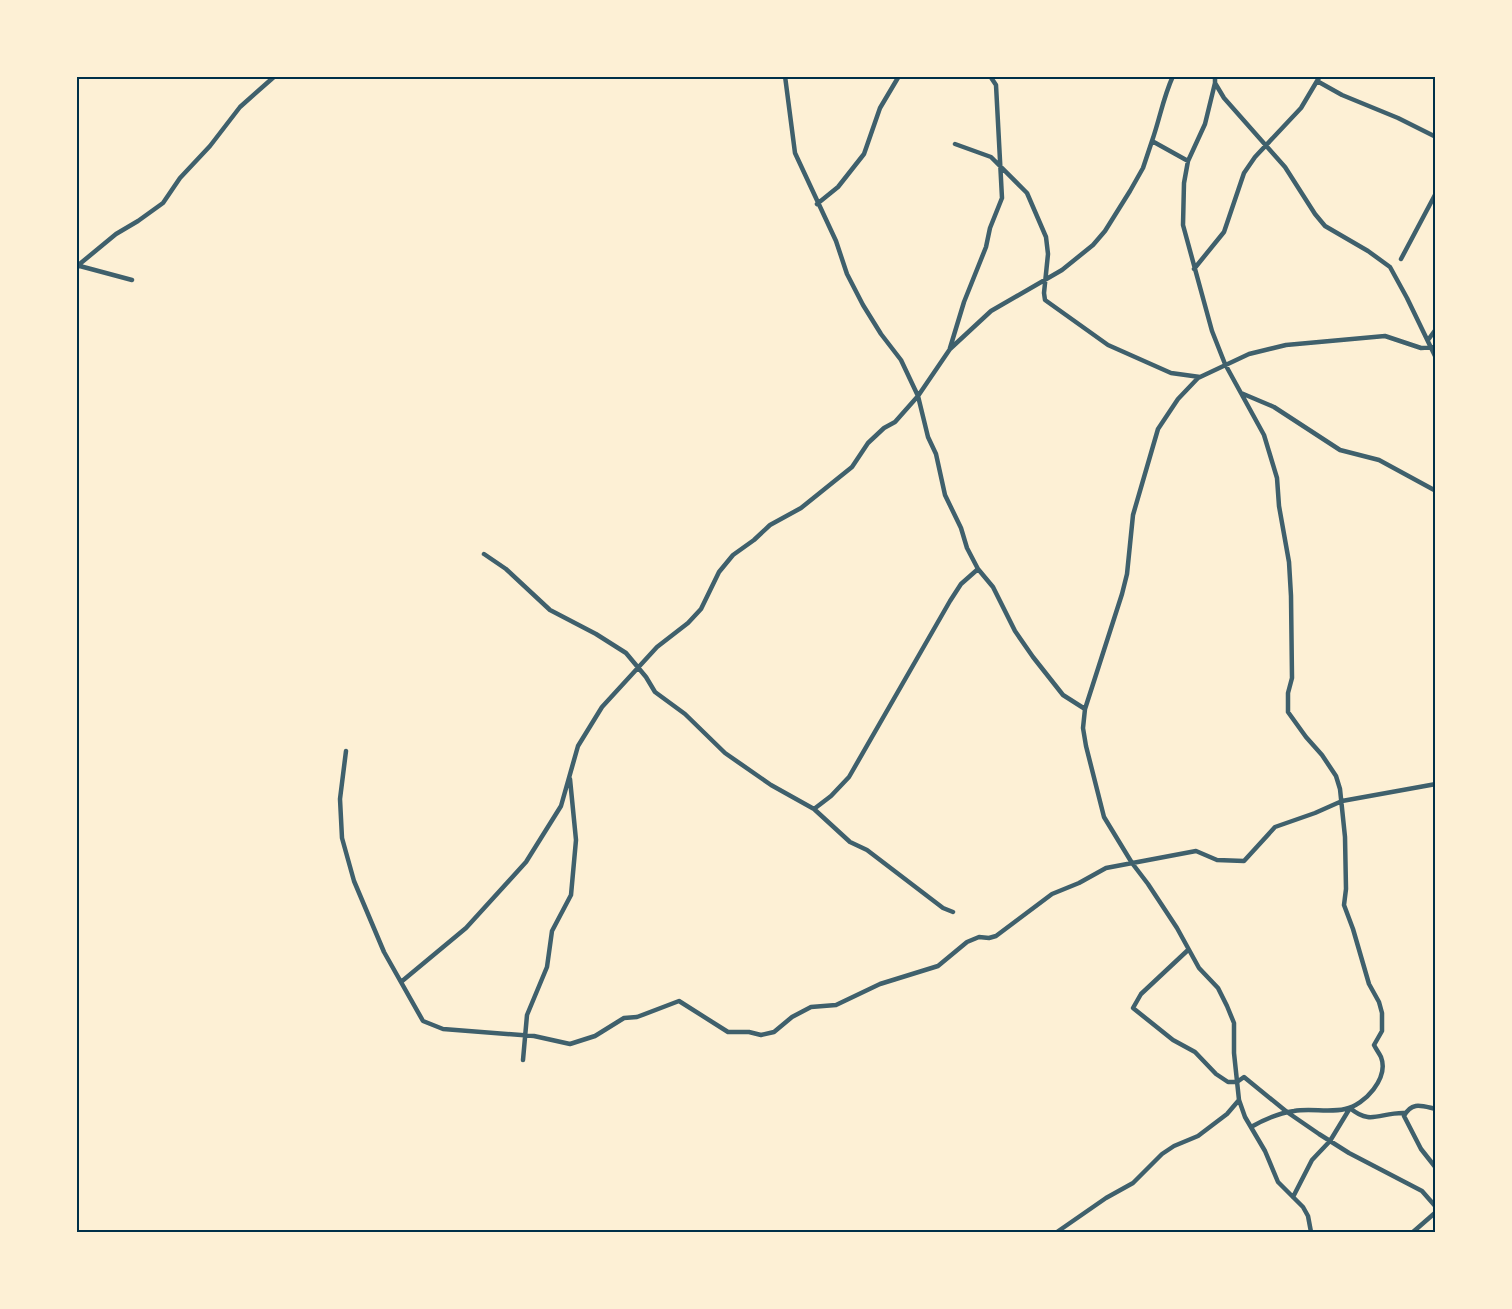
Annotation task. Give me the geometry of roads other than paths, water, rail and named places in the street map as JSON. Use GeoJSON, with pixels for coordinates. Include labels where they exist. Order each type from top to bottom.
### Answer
{"type":"FeatureCollection","features":[{"type":"Feature","properties":{"kind":"street"},"geometry":{"type":"LineString","coordinates":[[77,266],[116,234],[163,203],[180,178],[210,146],[240,107],[275,76]]}},
{"type":"Feature","properties":{"kind":"street"},"geometry":{"type":"LineString","coordinates":[[785,76],[795,153],[836,241],[847,274],[881,334],[901,360],[918,396],[926,429],[936,454],[945,495],[978,569],[993,587],[1015,631],[1049,679],[1063,695],[1085,709]]}},
{"type":"Feature","properties":{"kind":"street"},"geometry":{"type":"LineString","coordinates":[[817,204],[838,187],[864,154],[880,108],[899,76]]}},
{"type":"Feature","properties":{"kind":"street"},"geometry":{"type":"LineString","coordinates":[[990,76],[996,85]]}},
{"type":"Feature","properties":{"kind":"street"},"geometry":{"type":"LineString","coordinates":[[950,349],[964,302],[1002,198],[996,85],[999,76]]}},
{"type":"Feature","properties":{"kind":"street"},"geometry":{"type":"LineString","coordinates":[[401,982],[466,928],[526,862],[561,806],[578,746],[602,707],[657,647],[688,623],[701,609],[719,572],[734,555],[770,525],[801,508],[852,467],[868,443],[884,428],[895,422],[918,396],[950,349],[991,311],[1081,256],[1105,231],[1143,168],[1161,113],[1163,97],[1173,76]]}},
{"type":"Feature","properties":{"kind":"street"},"geometry":{"type":"LineString","coordinates":[[1215,76],[1205,124],[1188,162],[1184,183],[1183,225],[1212,331],[1225,364],[1264,435],[1277,477],[1279,506],[1289,562],[1291,596],[1292,678],[1288,693],[1288,712],[1336,776],[1342,801],[1345,837],[1344,905],[1366,975],[1382,1013],[1382,1031],[1374,1045],[1382,1059],[1379,1081],[1363,1099],[1350,1108],[1330,1141],[1312,1160],[1293,1197]]}},
{"type":"Feature","properties":{"kind":"street"},"geometry":{"type":"LineString","coordinates":[[1194,269],[1224,232],[1244,173],[1301,108],[1319,79],[1342,95],[1398,118],[1436,137]]}},
{"type":"Feature","properties":{"kind":"street"},"geometry":{"type":"LineString","coordinates":[[1215,83],[1224,98],[1285,167],[1325,226],[1368,251],[1389,267],[1433,347],[1436,358]]}},
{"type":"Feature","properties":{"kind":"street"},"geometry":{"type":"LineString","coordinates":[[1152,141],[1188,162]]}},
{"type":"Feature","properties":{"kind":"street"},"geometry":{"type":"LineString","coordinates":[[955,144],[991,157],[1027,193],[1046,237],[1048,254],[1045,300],[1108,345],[1171,373],[1200,377]]}},
{"type":"Feature","properties":{"kind":"street"},"geometry":{"type":"LineString","coordinates":[[1401,259],[1436,193]]}},
{"type":"Feature","properties":{"kind":"street"},"geometry":{"type":"LineString","coordinates":[[77,266],[132,280]]}},
{"type":"Feature","properties":{"kind":"street"},"geometry":{"type":"LineString","coordinates":[[1428,340],[1436,328]]}},
{"type":"Feature","properties":{"kind":"street"},"geometry":{"type":"LineString","coordinates":[[1311,1233],[1308,1216],[1303,1207],[1278,1182],[1265,1150],[1239,1100],[1234,1053],[1234,1023],[1218,988],[1199,968],[1177,928],[1132,863],[1104,817],[1086,746],[1083,728],[1085,709],[1122,594],[1127,574],[1133,515],[1158,429],[1178,399],[1200,377],[1225,364],[1250,354],[1286,345],[1385,336],[1421,348],[1433,347]]}},
{"type":"Feature","properties":{"kind":"street"},"geometry":{"type":"LineString","coordinates":[[1241,393],[1274,407],[1340,450],[1379,460],[1436,491]]}},
{"type":"Feature","properties":{"kind":"street"},"geometry":{"type":"LineString","coordinates":[[484,554],[506,569],[541,603],[626,653],[661,698],[685,714],[725,753],[771,785],[814,808],[850,842],[867,850],[943,908],[953,912]]}},
{"type":"Feature","properties":{"kind":"street"},"geometry":{"type":"LineString","coordinates":[[814,808],[831,796],[849,777],[937,621],[961,584],[978,569]]}},
{"type":"Feature","properties":{"kind":"street"},"geometry":{"type":"LineString","coordinates":[[346,751],[340,799],[342,838],[358,891],[384,952],[423,1021],[443,1029],[525,1036],[570,1044],[595,1036],[624,1018],[637,1017],[679,1001],[728,1032],[748,1032],[761,1035],[774,1032],[792,1017],[811,1007],[836,1005],[879,984],[938,966],[967,942],[996,936],[1052,894],[1079,883],[1106,868],[1196,851],[1217,860],[1244,861],[1275,827],[1342,801],[1436,784]]}},
{"type":"Feature","properties":{"kind":"street"},"geometry":{"type":"LineString","coordinates":[[523,1060],[527,1015],[547,967],[552,931],[571,895],[576,840],[569,773]]}},
{"type":"Feature","properties":{"kind":"street"},"geometry":{"type":"LineString","coordinates":[[1188,950],[1141,994],[1133,1008],[1173,1040],[1194,1052],[1216,1074],[1228,1082],[1237,1082],[1244,1077],[1287,1112],[1330,1141],[1422,1191],[1436,1207]]}},
{"type":"Feature","properties":{"kind":"street"},"geometry":{"type":"LineString","coordinates":[[1057,1233],[1106,1198],[1133,1183],[1162,1154],[1198,1136],[1227,1114],[1239,1100]]}},
{"type":"Feature","properties":{"kind":"street"},"geometry":{"type":"LineString","coordinates":[[1436,1109],[1411,1106],[1404,1116],[1421,1149],[1436,1168]]}},
{"type":"Feature","properties":{"kind":"street"},"geometry":{"type":"LineString","coordinates":[[1251,1126],[1264,1119],[1298,1110],[1350,1108]]}},
{"type":"Feature","properties":{"kind":"street"},"geometry":{"type":"LineString","coordinates":[[1350,1108],[1359,1116],[1367,1118],[1394,1112],[1406,1113]]}},
{"type":"Feature","properties":{"kind":"street"},"geometry":{"type":"LineString","coordinates":[[1413,1233],[1436,1212]]}}]}
